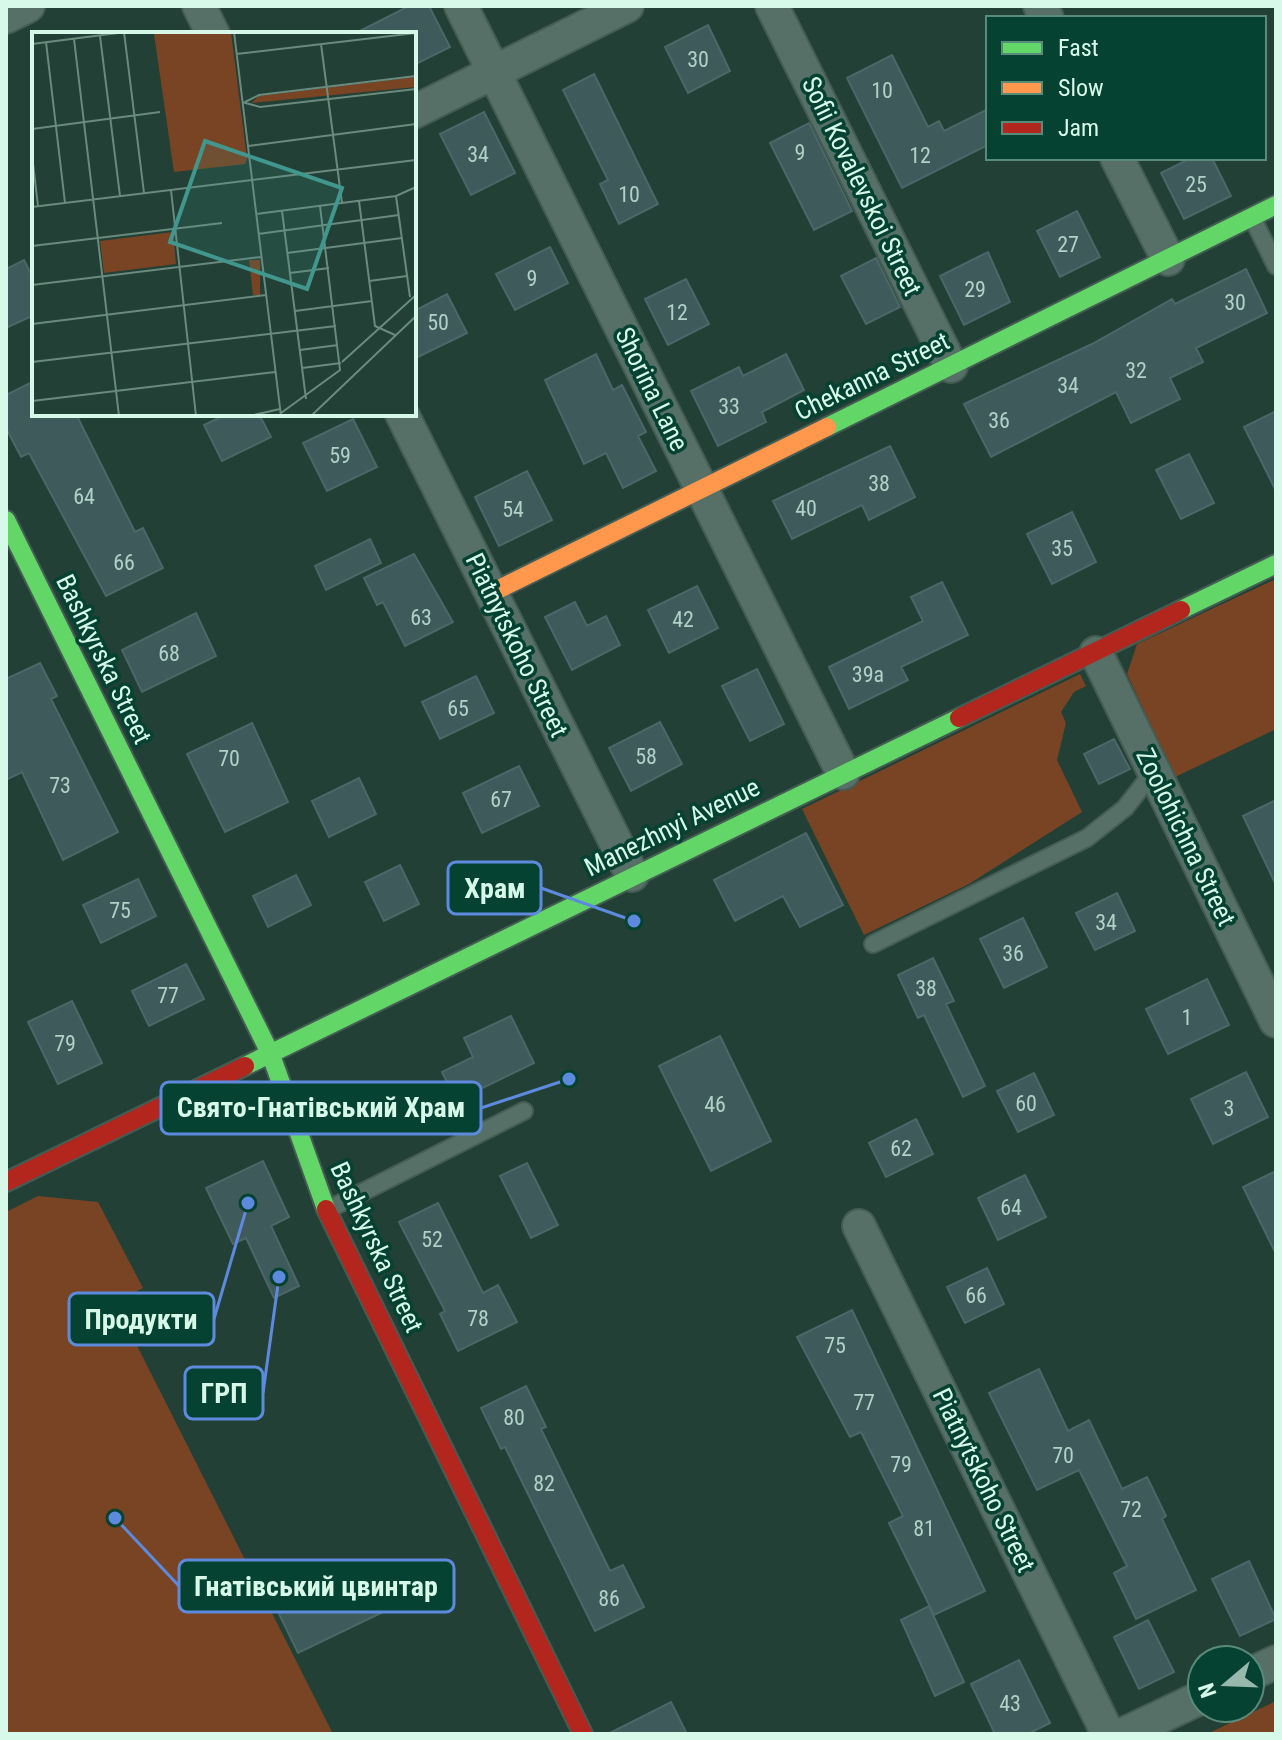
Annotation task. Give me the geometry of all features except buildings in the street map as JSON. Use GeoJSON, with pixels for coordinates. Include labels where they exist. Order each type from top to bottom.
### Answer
{"type":"FeatureCollection","features":[{"type":"Feature","properties":{"kind":"street"},"geometry":{"type":"LineString","coordinates":[[6,17],[28,6]]}},
{"type":"Feature","properties":{"kind":"street"},"geometry":{"type":"LineString","coordinates":[[199,6],[212,32]]}},
{"type":"Feature","properties":{"kind":"street","name":"Shorina Lane"},"geometry":{"type":"LineString","coordinates":[[461,6],[843,773]]}},
{"type":"Feature","properties":{"kind":"street"},"geometry":{"type":"LineString","coordinates":[[416,111],[627,6]]}},
{"type":"Feature","properties":{"kind":"street","name":"Sofii Kovalevskoi Street"},"geometry":{"type":"LineString","coordinates":[[772,6],[951,366]]}},
{"type":"Feature","properties":{"kind":"street"},"geometry":{"type":"LineString","coordinates":[[1118,160],[1168,259]]}},
{"type":"Feature","properties":{"kind":"street","name":"Chekanna Street"},"geometry":{"type":"LineString","coordinates":[[491,593],[1276,205]]}},
{"type":"Feature","properties":{"kind":"street","name":"Piatnytskoho Street"},"geometry":{"type":"LineString","coordinates":[[403,416],[632,875]]}},
{"type":"Feature","properties":{"kind":"street","name":"Bashkyrska Street"},"geometry":{"type":"LineString","coordinates":[[6,520],[271,1055],[326,1210],[583,1734]]}},
{"type":"Feature","properties":{"kind":"street","name":"Manezhnyi Avenue"},"geometry":{"type":"LineString","coordinates":[[6,1182],[1276,564]]}},
{"type":"Feature","properties":{"kind":"street","name":"Zoolohichna Street"},"geometry":{"type":"LineString","coordinates":[[1096,653],[1276,1021]]}},
{"type":"Feature","properties":{"kind":"street","name":"Piatnytskoho Street"},"geometry":{"type":"LineString","coordinates":[[859,1226],[1108,1734]]}},
{"type":"Feature","properties":{"kind":"street"},"geometry":{"type":"LineString","coordinates":[[1124,1734],[1186,1705]]}},
{"type":"Feature","properties":{"kind":"lane"},"geometry":{"type":"LineString","coordinates":[[1252,217],[1276,266]]}},
{"type":"Feature","properties":{"kind":"lane"},"geometry":{"type":"LineString","coordinates":[[873,944],[1087,838],[1125,808],[1154,771]]}},
{"type":"Feature","properties":{"kind":"lane"},"geometry":{"type":"LineString","coordinates":[[326,1210],[524,1111]]}},
{"type":"Feature","properties":{"kind":"shaded area"},"geometry":{"type":"Polygon","coordinates":[[[1276,579],[1276,729],[1175,777],[1127,674],[1137,644],[1276,579]]]}},
{"type":"Feature","properties":{"kind":"shaded area"},"geometry":{"type":"Polygon","coordinates":[[[1080,674],[1086,686],[1074,692],[1061,712],[1066,723],[1057,760],[1082,812],[969,884],[864,935],[802,809],[1080,674]]]}},
{"type":"Feature","properties":{"kind":"shaded area"},"geometry":{"type":"Polygon","coordinates":[[[38,1196],[98,1202],[143,1288],[115,1302],[333,1734],[6,1734],[6,1212],[38,1196]]]}},
{"type":"Feature","properties":{"kind":"shaded area"},"geometry":{"type":"Polygon","coordinates":[[[1276,1701],[1276,1734],[1207,1734],[1228,1724],[1266,1724],[1266,1706],[1276,1701]]]}},
{"type":"Feature","properties":{"kind":"traffic: fast"},"geometry":{"type":"LineString","coordinates":[[827,427],[1276,205]]}},
{"type":"Feature","properties":{"kind":"traffic: fast"},"geometry":{"type":"LineString","coordinates":[[6,520],[271,1055],[326,1209]]}},
{"type":"Feature","properties":{"kind":"traffic: fast"},"geometry":{"type":"LineString","coordinates":[[1181,610],[1276,564]]}},
{"type":"Feature","properties":{"kind":"traffic: fast"},"geometry":{"type":"LineString","coordinates":[[245,1066],[959,718]]}},
{"type":"Feature","properties":{"kind":"traffic: slow"},"geometry":{"type":"LineString","coordinates":[[491,593],[827,427]]}},
{"type":"Feature","properties":{"kind":"traffic: jam"},"geometry":{"type":"LineString","coordinates":[[959,718],[1181,610]]}},
{"type":"Feature","properties":{"kind":"traffic: jam"},"geometry":{"type":"LineString","coordinates":[[6,1182],[245,1066]]}},
{"type":"Feature","properties":{"kind":"traffic: jam"},"geometry":{"type":"LineString","coordinates":[[326,1209],[583,1734]]}},
{"type":"Feature","properties":{"kind":"place","name":"Храм"},"geometry":{"type":"Point","coordinates":[634,921]}},
{"type":"Feature","properties":{"kind":"place","name":"Свято-Гнатівський Храм"},"geometry":{"type":"Point","coordinates":[569,1079]}},
{"type":"Feature","properties":{"kind":"place","name":"Продукти"},"geometry":{"type":"Point","coordinates":[248,1203]}},
{"type":"Feature","properties":{"kind":"place","name":"ГРП"},"geometry":{"type":"Point","coordinates":[279,1277]}},
{"type":"Feature","properties":{"kind":"place","name":"Гнатівський цвинтар"},"geometry":{"type":"Point","coordinates":[115,1518]}}]}
